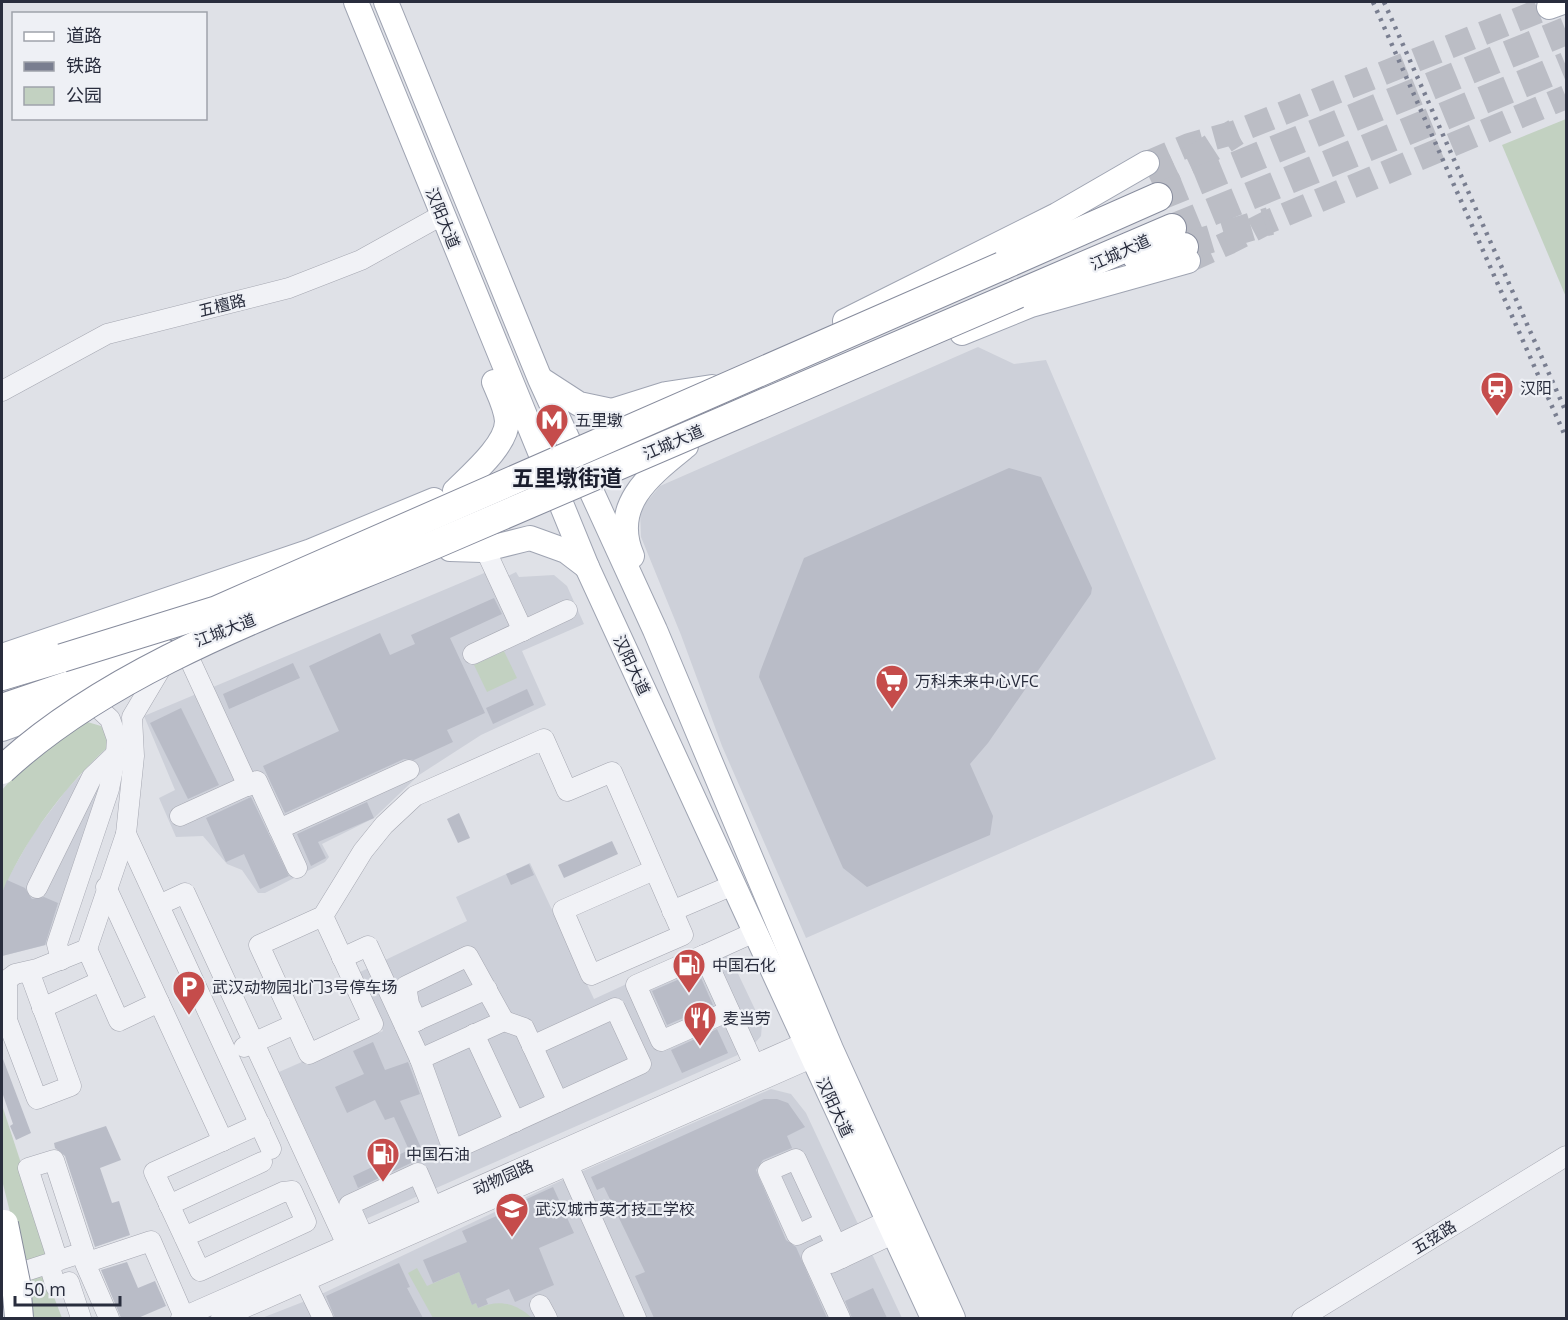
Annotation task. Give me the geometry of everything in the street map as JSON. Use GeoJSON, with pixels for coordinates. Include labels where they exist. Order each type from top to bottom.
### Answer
{"type":"FeatureCollection","features":[{"type":"Feature","properties":{"kind":"highway","name":"江城大道"},"geometry":{"type":"LineString","coordinates":[[2,676],[217,610],[1002,266],[1064,237],[1085,216],[1152,180]]}},
{"type":"Feature","properties":{"kind":"highway","name":"江城大道"},"geometry":{"type":"LineString","coordinates":[[2,708],[222,633],[1085,267],[1181,245]]}},
{"type":"Feature","properties":{"kind":"highway"},"geometry":{"type":"LineString","coordinates":[[2,770],[25,749],[81,708],[222,633]]}},
{"type":"Feature","properties":{"kind":"highway"},"geometry":{"type":"LineString","coordinates":[[2,667],[62,658]]}},
{"type":"Feature","properties":{"kind":"highway"},"geometry":{"type":"LineString","coordinates":[[2,1216],[16,1283],[19,1318]]}},
{"type":"Feature","properties":{"kind":"main road","name":"汉阳大道"},"geometry":{"type":"LineString","coordinates":[[356,2],[441,215],[587,567],[755,932],[818,1046],[953,1318]]}},
{"type":"Feature","properties":{"kind":"main road","name":"汉阳大道"},"geometry":{"type":"LineString","coordinates":[[386,2],[540,379],[655,630],[890,1227],[933,1318]]}},
{"type":"Feature","properties":{"kind":"main road"},"geometry":{"type":"LineString","coordinates":[[2,656],[311,551],[569,443],[714,386],[1057,215],[1152,180]]}},
{"type":"Feature","properties":{"kind":"main road","name":"江城大道"},"geometry":{"type":"LineString","coordinates":[[2,729],[160,670],[561,502],[686,446],[1181,245]]}},
{"type":"Feature","properties":{"kind":"main road"},"geometry":{"type":"LineString","coordinates":[[455,491],[494,450],[507,423],[505,408],[475,338],[481,308]]}},
{"type":"Feature","properties":{"kind":"main road"},"geometry":{"type":"LineString","coordinates":[[540,379],[579,404],[612,411],[666,394],[714,386]]}},
{"type":"Feature","properties":{"kind":"main road"},"geometry":{"type":"LineString","coordinates":[[655,630],[645,586],[628,545],[625,530],[628,512],[645,481],[686,446]]}},
{"type":"Feature","properties":{"kind":"main road"},"geometry":{"type":"LineString","coordinates":[[450,549],[485,549],[530,538],[566,551],[587,567]]}},
{"type":"Feature","properties":{"kind":"street","name":"五檀路"},"geometry":{"type":"LineString","coordinates":[[2,391],[107,334],[289,288],[361,260],[441,215]]}},
{"type":"Feature","properties":{"kind":"street"},"geometry":{"type":"LineString","coordinates":[[485,549],[523,631]]}},
{"type":"Feature","properties":{"kind":"street"},"geometry":{"type":"LineString","coordinates":[[474,654],[567,610]]}},
{"type":"Feature","properties":{"kind":"street"},"geometry":{"type":"LineString","coordinates":[[189,658],[248,786]]}},
{"type":"Feature","properties":{"kind":"street"},"geometry":{"type":"LineString","coordinates":[[159,1002],[119,1021],[87,949],[106,887],[126,834],[134,756],[132,717],[160,670]]}},
{"type":"Feature","properties":{"kind":"street"},"geometry":{"type":"LineString","coordinates":[[61,960],[57,944],[104,803],[116,754],[117,739],[110,719],[96,706],[83,700]]}},
{"type":"Feature","properties":{"kind":"street"},"geometry":{"type":"LineString","coordinates":[[323,915],[373,1024],[309,1054],[259,945],[323,915],[363,851],[384,825],[415,796],[544,739],[567,791],[612,772],[683,935],[591,975],[563,910],[654,870]]}},
{"type":"Feature","properties":{"kind":"street"},"geometry":{"type":"LineString","coordinates":[[37,888],[92,777],[116,754]]}},
{"type":"Feature","properties":{"kind":"street"},"geometry":{"type":"LineString","coordinates":[[279,829],[409,770]]}},
{"type":"Feature","properties":{"kind":"street"},"geometry":{"type":"LineString","coordinates":[[180,816],[257,781],[297,868]]}},
{"type":"Feature","properties":{"kind":"street"},"geometry":{"type":"LineString","coordinates":[[104,803],[127,811]]}},
{"type":"Feature","properties":{"kind":"street"},"geometry":{"type":"LineString","coordinates":[[126,834],[260,1124],[267,1155],[169,1205]]}},
{"type":"Feature","properties":{"kind":"street"},"geometry":{"type":"LineString","coordinates":[[670,905],[730,879]]}},
{"type":"Feature","properties":{"kind":"street"},"geometry":{"type":"LineString","coordinates":[[106,887],[223,1141]]}},
{"type":"Feature","properties":{"kind":"street"},"geometry":{"type":"LineString","coordinates":[[159,905],[185,893],[254,1042],[356,1242]]}},
{"type":"Feature","properties":{"kind":"street"},"geometry":{"type":"LineString","coordinates":[[729,1011],[661,1041],[636,985],[755,932]]}},
{"type":"Feature","properties":{"kind":"street"},"geometry":{"type":"LineString","coordinates":[[342,958],[368,946],[411,1024]]}},
{"type":"Feature","properties":{"kind":"street"},"geometry":{"type":"LineString","coordinates":[[28,971],[71,1086],[37,1099],[7,1020],[7,980],[9,976],[61,960],[87,949]]}},
{"type":"Feature","properties":{"kind":"street"},"geometry":{"type":"LineString","coordinates":[[704,955],[755,1067]]}},
{"type":"Feature","properties":{"kind":"street"},"geometry":{"type":"LineString","coordinates":[[504,1021],[468,956],[406,986],[411,1024],[420,1059],[453,1150],[641,1064],[615,1008],[532,1046]]}},
{"type":"Feature","properties":{"kind":"street"},"geometry":{"type":"LineString","coordinates":[[198,989],[224,978]]}},
{"type":"Feature","properties":{"kind":"street"},"geometry":{"type":"LineString","coordinates":[[42,1008],[101,981]]}},
{"type":"Feature","properties":{"kind":"street"},"geometry":{"type":"LineString","coordinates":[[411,1024],[487,989]]}},
{"type":"Feature","properties":{"kind":"street"},"geometry":{"type":"LineString","coordinates":[[420,1059],[504,1021],[524,1028],[558,1102]]}},
{"type":"Feature","properties":{"kind":"street"},"geometry":{"type":"LineString","coordinates":[[228,1054],[295,1024]]}},
{"type":"Feature","properties":{"kind":"street"},"geometry":{"type":"LineString","coordinates":[[474,1034],[515,1122]]}},
{"type":"Feature","properties":{"kind":"street","name":"动物园路"},"geometry":{"type":"LineString","coordinates":[[182,1318],[755,1067],[818,1046]]}},
{"type":"Feature","properties":{"kind":"street","name":"动物园路"},"geometry":{"type":"LineString","coordinates":[[221,1318],[568,1165],[818,1046]]}},
{"type":"Feature","properties":{"kind":"street"},"geometry":{"type":"LineString","coordinates":[[184,1237],[283,1192],[292,1191],[306,1222],[200,1271],[184,1237],[154,1172],[260,1124]]}},
{"type":"Feature","properties":{"kind":"street","name":"五弦路"},"geometry":{"type":"LineString","coordinates":[[1302,1318],[1566,1156]]}},
{"type":"Feature","properties":{"kind":"street"},"geometry":{"type":"LineString","coordinates":[[2,1279],[53,1262],[84,1252],[54,1160],[28,1168],[53,1262],[56,1287],[69,1282],[81,1318]]}},
{"type":"Feature","properties":{"kind":"street"},"geometry":{"type":"LineString","coordinates":[[568,1165],[636,1318]]}},
{"type":"Feature","properties":{"kind":"street"},"geometry":{"type":"LineString","coordinates":[[356,1242],[349,1205],[418,1173],[433,1208]]}},
{"type":"Feature","properties":{"kind":"street"},"geometry":{"type":"LineString","coordinates":[[825,1222],[839,1252]]}},
{"type":"Feature","properties":{"kind":"street"},"geometry":{"type":"LineString","coordinates":[[840,1318],[815,1263],[890,1227]]}},
{"type":"Feature","properties":{"kind":"street"},"geometry":{"type":"LineString","coordinates":[[109,1318],[85,1263],[151,1241],[182,1318]]}},
{"type":"Feature","properties":{"kind":"street"},"geometry":{"type":"LineString","coordinates":[[305,1281],[323,1318]]}},
{"type":"Feature","properties":{"kind":"shaded area"},"geometry":{"type":"Polygon","coordinates":[[[978,347],[1014,364],[1046,360],[1216,759],[806,938],[722,746],[681,635],[641,537],[640,510],[660,486],[978,347]]]}},
{"type":"Feature","properties":{"kind":"shaded area"},"geometry":{"type":"Polygon","coordinates":[[[489,571],[498,581],[516,572],[519,577],[554,575],[567,586],[584,624],[522,651],[546,705],[481,735],[419,775],[374,818],[322,844],[329,857],[325,862],[265,893],[258,893],[242,870],[227,864],[203,836],[176,837],[159,798],[175,790],[144,716],[489,571]]]}},
{"type":"Feature","properties":{"kind":"shaded area"},"geometry":{"type":"Polygon","coordinates":[[[111,744],[101,793],[64,906],[46,945],[2,956],[2,893],[7,880],[33,834],[67,789],[111,744]]]}},
{"type":"Feature","properties":{"kind":"shaded area"},"geometry":{"type":"Polygon","coordinates":[[[530,863],[594,999],[722,940],[762,1024],[761,1036],[749,1050],[350,1226],[279,1072],[304,1061],[307,1065],[383,1031],[358,973],[467,921],[456,897],[530,863]]]}},
{"type":"Feature","properties":{"kind":"shaded area"},"geometry":{"type":"Polygon","coordinates":[[[771,1089],[791,1094],[806,1113],[902,1318],[262,1318],[313,1298],[558,1182],[771,1089]]]}},
{"type":"Feature","properties":{"kind":"green space"},"geometry":{"type":"Polygon","coordinates":[[[1566,119],[1566,297],[1502,145],[1566,119]]]}},
{"type":"Feature","properties":{"kind":"green space"},"geometry":{"type":"Polygon","coordinates":[[[504,651],[517,678],[487,692],[474,665],[504,651]]]}},
{"type":"Feature","properties":{"kind":"green space"},"geometry":{"type":"Polygon","coordinates":[[[84,721],[101,726],[111,744],[78,777],[35,832],[2,893],[2,790],[23,766],[84,721]]]}},
{"type":"Feature","properties":{"kind":"green space"},"geometry":{"type":"Polygon","coordinates":[[[2,1105],[48,1246],[47,1254],[23,1265],[2,1180],[2,1105]]]}},
{"type":"Feature","properties":{"kind":"green space"},"geometry":{"type":"Polygon","coordinates":[[[417,1268],[427,1286],[459,1272],[472,1305],[476,1303],[478,1308],[500,1303],[507,1304],[520,1309],[532,1318],[433,1318],[408,1273],[417,1268]]]}},
{"type":"Feature","properties":{"kind":"green space"},"geometry":{"type":"Polygon","coordinates":[[[44,1271],[62,1318],[30,1318],[26,1277],[44,1271]]]}},
{"type":"Feature","properties":{"kind":"building","name":"万科未来中心VFC"},"geometry":{"type":"Polygon","coordinates":[[[1009,468],[1041,477],[1092,588],[1091,594],[988,743],[970,764],[993,816],[990,835],[867,887],[843,868],[759,677],[760,672],[804,558],[1009,468]]]}},
{"type":"Feature","properties":{"kind":"building"},"geometry":{"type":"Polygon","coordinates":[[[494,598],[502,614],[450,638],[485,713],[447,730],[453,742],[414,760],[404,759],[285,813],[263,766],[339,731],[309,666],[380,633],[390,655],[415,644],[411,635],[494,598]]]}},
{"type":"Feature","properties":{"kind":"building"},"geometry":{"type":"Polygon","coordinates":[[[293,663],[300,678],[229,709],[223,694],[293,663]]]}},
{"type":"Feature","properties":{"kind":"building"},"geometry":{"type":"Polygon","coordinates":[[[527,689],[534,705],[493,724],[486,708],[527,689]]]}},
{"type":"Feature","properties":{"kind":"building"},"geometry":{"type":"Polygon","coordinates":[[[181,708],[219,785],[188,799],[150,723],[181,708]]]}},
{"type":"Feature","properties":{"kind":"building"},"geometry":{"type":"Polygon","coordinates":[[[251,797],[289,876],[260,889],[244,854],[226,862],[206,818],[251,797]]]}},
{"type":"Feature","properties":{"kind":"building"},"geometry":{"type":"Polygon","coordinates":[[[367,802],[374,818],[318,842],[326,858],[311,866],[297,834],[367,802]]]}},
{"type":"Feature","properties":{"kind":"building"},"geometry":{"type":"Polygon","coordinates":[[[459,813],[470,838],[458,843],[447,819],[459,813]]]}},
{"type":"Feature","properties":{"kind":"building"},"geometry":{"type":"Polygon","coordinates":[[[612,841],[618,854],[564,878],[558,865],[612,841]]]}},
{"type":"Feature","properties":{"kind":"building"},"geometry":{"type":"Polygon","coordinates":[[[529,864],[534,875],[511,885],[506,874],[529,864]]]}},
{"type":"Feature","properties":{"kind":"building"},"geometry":{"type":"Polygon","coordinates":[[[7,880],[25,888],[32,899],[44,897],[58,903],[45,945],[2,956],[2,893],[7,880]]]}},
{"type":"Feature","properties":{"kind":"building"},"geometry":{"type":"Polygon","coordinates":[[[698,971],[713,1005],[667,1025],[652,991],[698,971]]]}},
{"type":"Feature","properties":{"kind":"building"},"geometry":{"type":"Polygon","coordinates":[[[717,1029],[728,1053],[682,1073],[671,1050],[717,1029]]]}},
{"type":"Feature","properties":{"kind":"building"},"geometry":{"type":"Polygon","coordinates":[[[373,1042],[385,1070],[408,1062],[420,1094],[400,1101],[427,1161],[413,1162],[358,1188],[353,1176],[409,1150],[394,1117],[385,1120],[375,1100],[347,1113],[335,1087],[364,1074],[353,1051],[373,1042]]]}},
{"type":"Feature","properties":{"kind":"building"},"geometry":{"type":"Polygon","coordinates":[[[3,1059],[31,1133],[16,1140],[10,1126],[13,1124],[2,1092],[3,1059]]]}},
{"type":"Feature","properties":{"kind":"building"},"geometry":{"type":"Polygon","coordinates":[[[764,1099],[777,1099],[788,1103],[805,1127],[787,1136],[792,1148],[763,1160],[756,1170],[786,1240],[796,1247],[827,1318],[654,1318],[635,1276],[645,1272],[604,1187],[597,1190],[591,1177],[764,1099]]]}},
{"type":"Feature","properties":{"kind":"building"},"geometry":{"type":"Polygon","coordinates":[[[106,1126],[121,1160],[100,1168],[112,1203],[119,1201],[130,1235],[95,1247],[65,1156],[55,1148],[54,1143],[106,1126]]]}},
{"type":"Feature","properties":{"kind":"building"},"geometry":{"type":"Polygon","coordinates":[[[553,1187],[574,1233],[539,1248],[554,1285],[515,1302],[509,1289],[486,1299],[488,1304],[478,1308],[476,1303],[472,1305],[459,1272],[433,1283],[423,1260],[467,1242],[462,1231],[553,1187]]]}},
{"type":"Feature","properties":{"kind":"building"},"geometry":{"type":"Polygon","coordinates":[[[127,1262],[138,1288],[155,1281],[166,1306],[138,1318],[121,1318],[101,1270],[127,1262]]]}},
{"type":"Feature","properties":{"kind":"building"},"geometry":{"type":"Polygon","coordinates":[[[399,1263],[410,1287],[407,1288],[423,1318],[335,1318],[326,1296],[399,1263]]]}},
{"type":"Feature","properties":{"kind":"building"},"geometry":{"type":"Polygon","coordinates":[[[873,1288],[887,1318],[852,1318],[845,1301],[873,1288]]]}},
{"type":"Feature","properties":{"kind":"tunnel"},"geometry":{"type":"LineString","coordinates":[[1147,163],[1189,145],[1236,132],[1549,7]]}},
{"type":"Feature","properties":{"kind":"tunnel"},"geometry":{"type":"LineString","coordinates":[[1158,197],[1566,31]]}},
{"type":"Feature","properties":{"kind":"tunnel"},"geometry":{"type":"LineString","coordinates":[[1172,228],[1566,66]]}},
{"type":"Feature","properties":{"kind":"tunnel"},"geometry":{"type":"LineString","coordinates":[[1188,261],[1270,221],[1566,97]]}},
{"type":"Feature","properties":{"kind":"tunnel"},"geometry":{"type":"LineString","coordinates":[[1150,179],[1199,156],[1236,132]]}},
{"type":"Feature","properties":{"kind":"tunnel"},"geometry":{"type":"LineString","coordinates":[[1184,247],[1270,221]]}},
{"type":"Feature","properties":{"kind":"railway"},"geometry":{"type":"LineString","coordinates":[[1373,2],[1566,438]]}},
{"type":"Feature","properties":{"kind":"railway"},"geometry":{"type":"LineString","coordinates":[[1384,2],[1566,412]]}},
{"type":"Feature","properties":{"kind":"place","name":"汉阳"},"geometry":{"type":"Point","coordinates":[1497,417]}},
{"type":"Feature","properties":{"kind":"place","name":"五里墩"},"geometry":{"type":"Point","coordinates":[552,449]}},
{"type":"Feature","properties":{"kind":"place","name":"万科未来中心VFC"},"geometry":{"type":"Point","coordinates":[892,710]}},
{"type":"Feature","properties":{"kind":"place","name":"中国石化"},"geometry":{"type":"Point","coordinates":[689,994]}},
{"type":"Feature","properties":{"kind":"place","name":"武汉动物园北门3号停车场"},"geometry":{"type":"Point","coordinates":[189,1016]}},
{"type":"Feature","properties":{"kind":"place","name":"麦当劳"},"geometry":{"type":"Point","coordinates":[700,1047]}},
{"type":"Feature","properties":{"kind":"place","name":"中国石油"},"geometry":{"type":"Point","coordinates":[383,1183]}},
{"type":"Feature","properties":{"kind":"place","name":"武汉城市英才技工学校"},"geometry":{"type":"Point","coordinates":[512,1238]}},
{"type":"Feature","properties":{"kind":"district","name":"五里墩街道"},"geometry":{"type":"Point","coordinates":[567,478]}}]}
